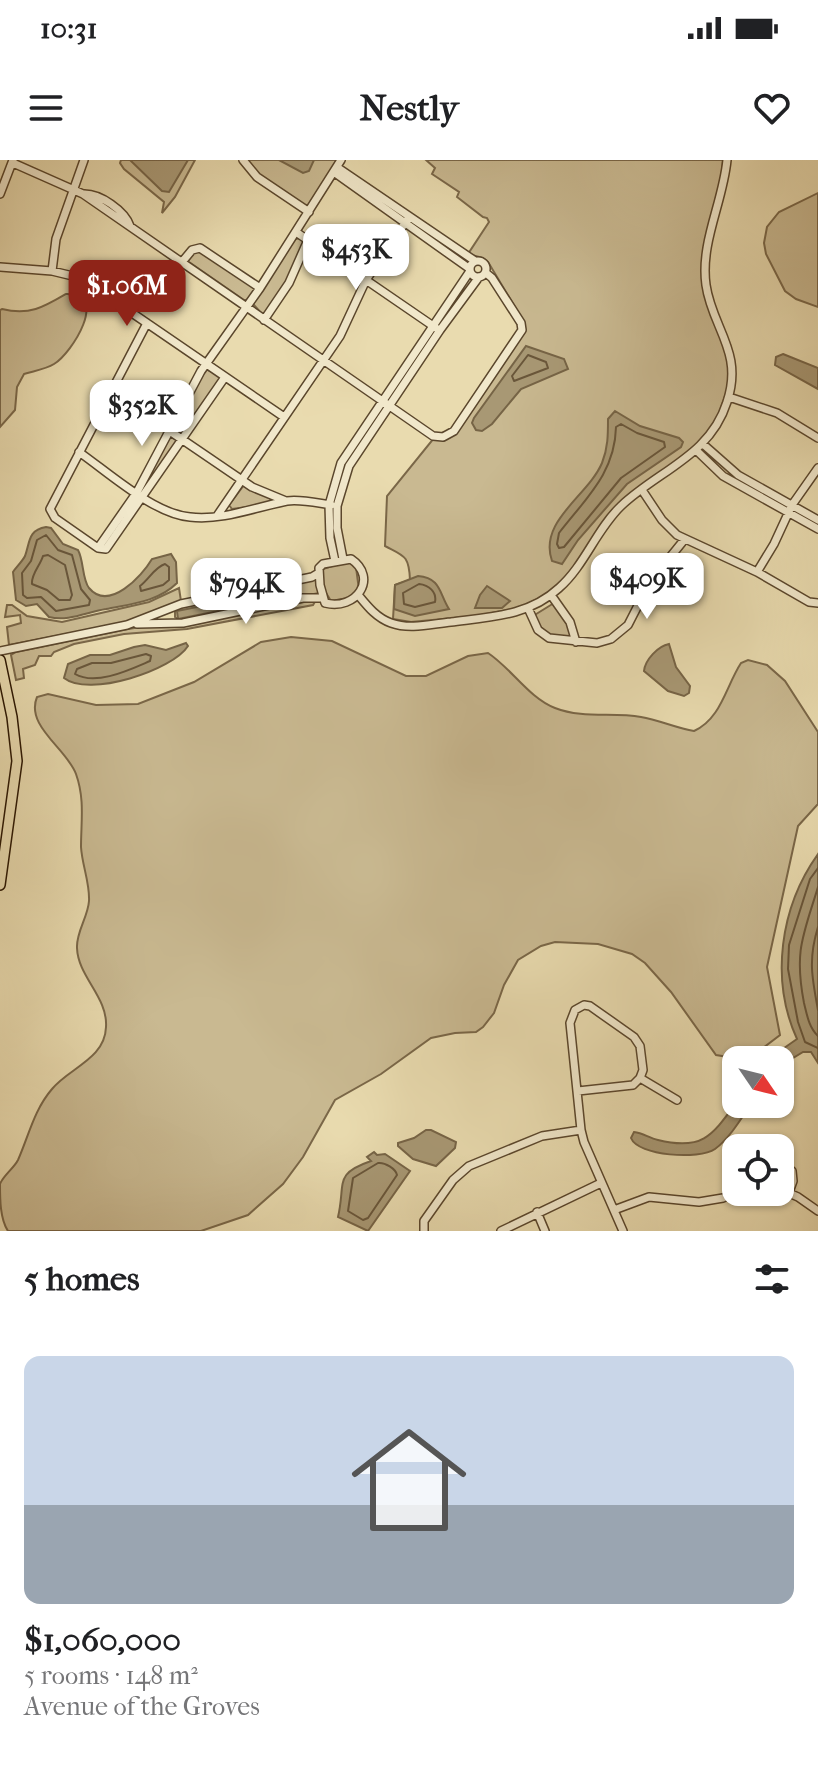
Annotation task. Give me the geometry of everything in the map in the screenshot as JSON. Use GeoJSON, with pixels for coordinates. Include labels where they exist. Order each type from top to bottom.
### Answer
{"type":"FeatureCollection","features":[{"type":"Feature","properties":{"kind":"main road"},"geometry":{"type":"LineString","coordinates":[[0,660],[17,761],[0,885]]}},
{"type":"Feature","properties":{"kind":"street"},"geometry":{"type":"LineString","coordinates":[[52,271],[60,224],[79,192],[84,160]]}},
{"type":"Feature","properties":{"kind":"street"},"geometry":{"type":"LineString","coordinates":[[243,160],[257,177],[309,212]]}},
{"type":"Feature","properties":{"kind":"street"},"geometry":{"type":"LineString","coordinates":[[359,596],[381,618],[398,625],[472,620],[528,608],[551,595],[574,572],[602,527],[642,490],[704,445],[717,426],[729,397],[729,352],[710,302],[705,269],[727,160]]}},
{"type":"Feature","properties":{"kind":"street"},"geometry":{"type":"LineString","coordinates":[[0,194],[13,161],[79,192],[158,248],[182,262],[247,307],[264,320],[385,404],[433,436],[443,437],[454,431],[522,330],[521,323],[492,278],[482,275],[338,167],[260,288],[247,307],[207,364],[168,430],[140,494]]}},
{"type":"Feature","properties":{"kind":"street"},"geometry":{"type":"LineString","coordinates":[[217,516],[346,327],[366,280],[407,219]]}},
{"type":"Feature","properties":{"kind":"street"},"geometry":{"type":"LineString","coordinates":[[296,232],[437,328]]}},
{"type":"Feature","properties":{"kind":"street"},"geometry":{"type":"LineString","coordinates":[[264,320],[289,283],[308,240]]}},
{"type":"Feature","properties":{"kind":"street"},"geometry":{"type":"LineString","coordinates":[[182,262],[192,250],[200,248],[260,288]]}},
{"type":"Feature","properties":{"kind":"street"},"geometry":{"type":"LineString","coordinates":[[339,560],[330,538],[341,463],[437,328],[472,267],[485,263],[482,275],[437,328]]}},
{"type":"Feature","properties":{"kind":"street"},"geometry":{"type":"LineString","coordinates":[[0,267],[52,271],[81,278],[284,417]]}},
{"type":"Feature","properties":{"kind":"street"},"geometry":{"type":"LineString","coordinates":[[147,323],[51,504],[50,512],[101,549],[225,377]]}},
{"type":"Feature","properties":{"kind":"street"},"geometry":{"type":"LineString","coordinates":[[111,391],[241,480],[286,501],[333,505]]}},
{"type":"Feature","properties":{"kind":"street"},"geometry":{"type":"LineString","coordinates":[[729,397],[777,413],[818,438]]}},
{"type":"Feature","properties":{"kind":"street"},"geometry":{"type":"LineString","coordinates":[[704,445],[730,469],[818,529]]}},
{"type":"Feature","properties":{"kind":"street"},"geometry":{"type":"LineString","coordinates":[[697,451],[723,476],[818,520]]}},
{"type":"Feature","properties":{"kind":"street"},"geometry":{"type":"LineString","coordinates":[[79,452],[174,513],[191,517],[217,516],[276,506],[286,501]]}},
{"type":"Feature","properties":{"kind":"street"},"geometry":{"type":"LineString","coordinates":[[757,572],[790,509],[818,468]]}},
{"type":"Feature","properties":{"kind":"street"},"geometry":{"type":"LineString","coordinates":[[642,490],[666,525],[684,540],[757,572],[809,602],[818,603]]}},
{"type":"Feature","properties":{"kind":"street"},"geometry":{"type":"LineString","coordinates":[[528,608],[543,635],[555,640],[605,642],[623,632],[650,582],[684,540]]}},
{"type":"Feature","properties":{"kind":"street"},"geometry":{"type":"LineString","coordinates":[[127,625],[174,607],[311,578],[323,564],[339,560],[351,559],[359,565],[362,589],[354,600],[325,603],[317,574]]}},
{"type":"Feature","properties":{"kind":"street"},"geometry":{"type":"LineString","coordinates":[[551,595],[570,622],[576,642]]}},
{"type":"Feature","properties":{"kind":"street"},"geometry":{"type":"LineString","coordinates":[[0,651],[127,625],[177,623],[303,598],[322,598]]}},
{"type":"Feature","properties":{"kind":"street"},"geometry":{"type":"LineString","coordinates":[[174,607],[173,618],[177,623]]}},
{"type":"Feature","properties":{"kind":"street"},"geometry":{"type":"LineString","coordinates":[[578,1091],[628,1086],[640,1078],[643,1070],[640,1046],[634,1037],[595,1008],[584,1005],[575,1010],[570,1023],[581,1130],[623,1231]]}},
{"type":"Feature","properties":{"kind":"street"},"geometry":{"type":"LineString","coordinates":[[640,1078],[677,1100]]}},
{"type":"Feature","properties":{"kind":"street"},"geometry":{"type":"LineString","coordinates":[[424,1231],[424,1221],[453,1180],[469,1166],[542,1136],[581,1130]]}},
{"type":"Feature","properties":{"kind":"street"},"geometry":{"type":"LineString","coordinates":[[501,1231],[601,1183]]}},
{"type":"Feature","properties":{"kind":"street"},"geometry":{"type":"LineString","coordinates":[[794,1195],[818,1211]]}},
{"type":"Feature","properties":{"kind":"street"},"geometry":{"type":"LineString","coordinates":[[614,1210],[649,1197],[699,1202],[722,1198]]}},
{"type":"Feature","properties":{"kind":"street"},"geometry":{"type":"LineString","coordinates":[[537,1212],[545,1231]]}},
{"type":"Feature","properties":{"kind":"shaded area"},"geometry":{"type":"Polygon","coordinates":[[[121,160],[195,160],[175,197],[162,213],[164,202],[124,169],[121,160]]]}},
{"type":"Feature","properties":{"kind":"shaded area"},"geometry":{"type":"Polygon","coordinates":[[[245,160],[337,160],[308,207],[259,175],[245,160]]]}},
{"type":"Feature","properties":{"kind":"shaded area"},"geometry":{"type":"Polygon","coordinates":[[[426,160],[723,160],[702,261],[725,344],[728,387],[717,420],[705,440],[620,504],[604,521],[572,570],[548,594],[519,608],[411,622],[393,619],[395,585],[410,580],[404,557],[385,546],[387,496],[434,438],[449,438],[454,434],[525,330],[524,322],[488,262],[468,254],[489,222],[487,218],[457,197],[459,192],[432,174],[435,168],[426,160]]]}},
{"type":"Feature","properties":{"kind":"shaded area"},"geometry":{"type":"Polygon","coordinates":[[[818,193],[818,307],[785,291],[766,254],[764,243],[767,227],[779,212],[818,193]]]}},
{"type":"Feature","properties":{"kind":"shaded area"},"geometry":{"type":"Polygon","coordinates":[[[301,238],[304,242],[289,281],[266,314],[262,314],[253,304],[295,239],[301,238]]]}},
{"type":"Feature","properties":{"kind":"shaded area"},"geometry":{"type":"Polygon","coordinates":[[[196,249],[253,286],[255,289],[248,300],[189,262],[196,249]]]}},
{"type":"Feature","properties":{"kind":"shaded area"},"geometry":{"type":"Polygon","coordinates":[[[66,294],[79,296],[85,303],[86,313],[77,337],[54,364],[24,374],[17,387],[15,410],[0,427],[0,310],[36,309],[66,294]]]}},
{"type":"Feature","properties":{"kind":"shaded area"},"geometry":{"type":"Polygon","coordinates":[[[206,369],[219,375],[220,381],[182,434],[173,429],[206,369]]]}},
{"type":"Feature","properties":{"kind":"shaded area"},"geometry":{"type":"Polygon","coordinates":[[[169,436],[176,437],[178,441],[142,492],[140,490],[169,436]]]}},
{"type":"Feature","properties":{"kind":"shaded area"},"geometry":{"type":"Polygon","coordinates":[[[244,485],[275,503],[232,509],[229,505],[244,485]]]}},
{"type":"Feature","properties":{"kind":"shaded area"},"geometry":{"type":"Polygon","coordinates":[[[348,561],[356,567],[359,590],[354,597],[331,601],[323,588],[323,569],[348,561]]]}},
{"type":"Feature","properties":{"kind":"shaded area"},"geometry":{"type":"Polygon","coordinates":[[[316,579],[319,593],[181,621],[175,617],[175,608],[316,579]]]}},
{"type":"Feature","properties":{"kind":"shaded area"},"geometry":{"type":"Polygon","coordinates":[[[179,588],[181,601],[128,622],[9,645],[7,627],[21,623],[20,615],[5,617],[7,605],[12,605],[27,616],[62,622],[149,602],[179,588]]]}},
{"type":"Feature","properties":{"kind":"shaded area"},"geometry":{"type":"Polygon","coordinates":[[[316,600],[313,605],[187,629],[124,634],[74,644],[51,656],[39,656],[35,665],[23,669],[24,678],[16,680],[11,655],[16,652],[128,629],[316,600]]]}},
{"type":"Feature","properties":{"kind":"shaded area"},"geometry":{"type":"Polygon","coordinates":[[[554,603],[568,624],[571,637],[548,634],[533,616],[554,603]]]}},
{"type":"Feature","properties":{"kind":"shaded area"},"geometry":{"type":"Polygon","coordinates":[[[291,637],[332,641],[406,676],[426,676],[468,656],[488,653],[528,690],[555,708],[576,713],[641,717],[694,731],[711,719],[741,663],[748,660],[767,665],[785,681],[818,732],[818,804],[798,826],[767,967],[780,1035],[765,1046],[722,1046],[722,1056],[716,1055],[671,992],[645,963],[632,954],[598,944],[555,942],[541,946],[518,960],[504,985],[494,1013],[483,1027],[476,1032],[431,1038],[381,1074],[335,1100],[303,1157],[283,1184],[248,1215],[201,1231],[8,1231],[2,1215],[0,1184],[18,1160],[46,1097],[100,1047],[106,1027],[102,1006],[82,968],[77,948],[89,901],[81,847],[81,792],[71,765],[37,718],[37,697],[48,694],[96,705],[138,704],[194,682],[261,642],[291,637]]]}},
{"type":"Feature","properties":{"kind":"water"},"geometry":{"type":"Polygon","coordinates":[[[130,160],[188,160],[169,192],[162,191],[130,160]]]}},
{"type":"Feature","properties":{"kind":"water"},"geometry":{"type":"Polygon","coordinates":[[[279,160],[314,160],[309,171],[303,173],[279,160]]]}},
{"type":"Feature","properties":{"kind":"water"},"geometry":{"type":"Polygon","coordinates":[[[526,346],[564,359],[568,369],[521,389],[492,424],[482,431],[476,430],[472,423],[474,418],[526,346]]]}},
{"type":"Feature","properties":{"kind":"water"},"geometry":{"type":"Polygon","coordinates":[[[783,354],[818,368],[818,389],[775,365],[776,357],[783,354]]]}},
{"type":"Feature","properties":{"kind":"water"},"geometry":{"type":"Polygon","coordinates":[[[615,411],[640,426],[679,438],[683,442],[681,447],[627,484],[578,540],[562,564],[552,561],[552,533],[566,509],[602,463],[607,447],[608,419],[615,411]]]}},
{"type":"Feature","properties":{"kind":"water"},"geometry":{"type":"Polygon","coordinates":[[[46,527],[51,528],[63,544],[78,550],[87,584],[97,594],[115,594],[133,582],[152,559],[171,554],[176,562],[177,583],[143,601],[70,617],[49,617],[37,604],[26,606],[16,600],[13,572],[25,556],[33,534],[46,527]]]}},
{"type":"Feature","properties":{"kind":"water"},"geometry":{"type":"Polygon","coordinates":[[[418,576],[435,583],[449,609],[415,616],[394,609],[395,585],[418,576]]]}},
{"type":"Feature","properties":{"kind":"water"},"geometry":{"type":"Polygon","coordinates":[[[487,586],[510,601],[502,608],[475,608],[487,586]]]}},
{"type":"Feature","properties":{"kind":"water"},"geometry":{"type":"Polygon","coordinates":[[[285,589],[287,597],[178,619],[177,611],[285,589]]]}},
{"type":"Feature","properties":{"kind":"water"},"geometry":{"type":"Polygon","coordinates":[[[186,643],[188,646],[166,664],[130,678],[92,685],[64,678],[68,664],[90,655],[110,655],[145,645],[166,650],[186,643]]]}},
{"type":"Feature","properties":{"kind":"water"},"geometry":{"type":"Polygon","coordinates":[[[669,644],[676,667],[690,686],[689,693],[684,696],[668,691],[644,671],[653,654],[669,644]]]}},
{"type":"Feature","properties":{"kind":"water"},"geometry":{"type":"Polygon","coordinates":[[[818,854],[818,1063],[811,1052],[803,1052],[794,1057],[794,1046],[787,1046],[797,1039],[784,993],[783,944],[795,897],[818,854]]]}},
{"type":"Feature","properties":{"kind":"water"},"geometry":{"type":"Polygon","coordinates":[[[725,1118],[741,1118],[730,1134],[722,1134],[722,1143],[715,1149],[696,1154],[656,1152],[636,1144],[631,1138],[634,1132],[685,1144],[704,1138],[725,1118]]]}},
{"type":"Feature","properties":{"kind":"water"},"geometry":{"type":"Polygon","coordinates":[[[426,1130],[456,1142],[455,1148],[436,1166],[413,1159],[398,1146],[398,1143],[426,1130]]]}},
{"type":"Feature","properties":{"kind":"water"},"geometry":{"type":"Polygon","coordinates":[[[374,1152],[377,1155],[385,1154],[410,1171],[368,1231],[338,1217],[346,1175],[371,1161],[367,1157],[374,1152]]]}}]}
